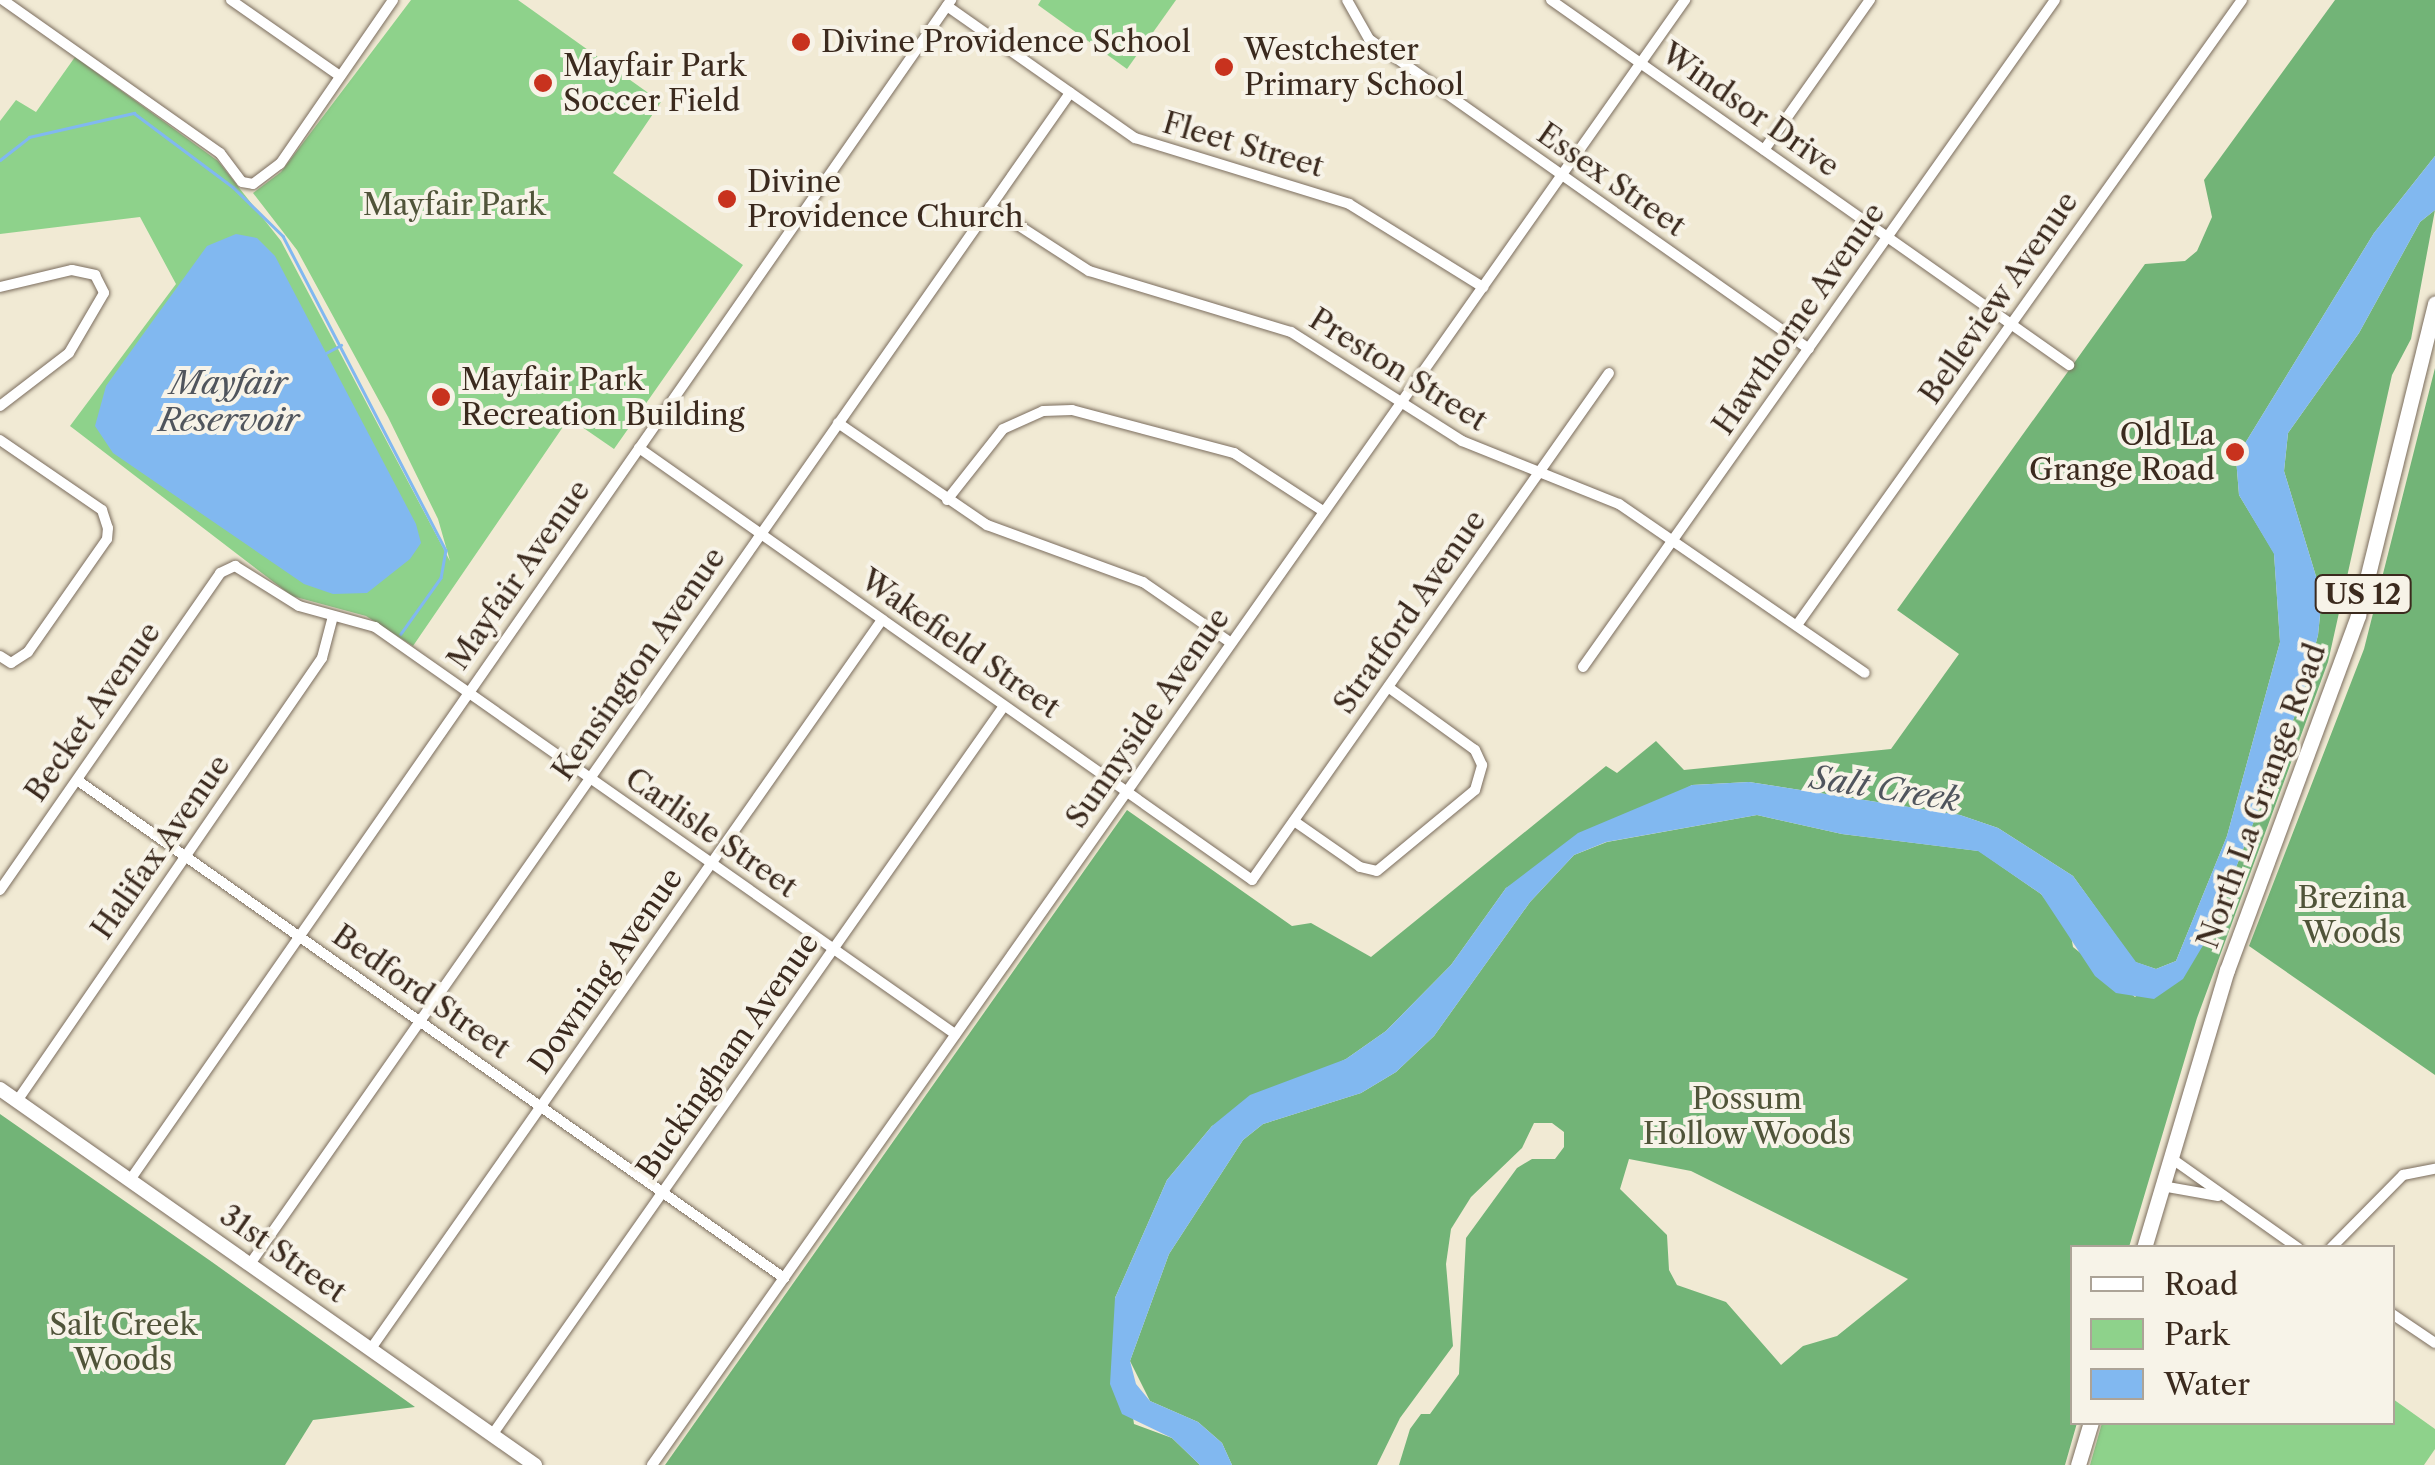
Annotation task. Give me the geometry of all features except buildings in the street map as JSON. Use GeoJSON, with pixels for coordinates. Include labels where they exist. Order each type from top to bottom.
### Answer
{"type":"FeatureCollection","features":[{"type":"Feature","properties":{"kind":"main road","name":"North La Grange Road"},"geometry":{"type":"LineString","coordinates":[[2145,1245],[2228,970],[2358,615],[2435,303]]}},
{"type":"Feature","properties":{"kind":"main road","name":"31st Street"},"geometry":{"type":"LineString","coordinates":[[0,1089],[535,1465]]}},
{"type":"Feature","properties":{"kind":"main road"},"geometry":{"type":"LineString","coordinates":[[2078,1465],[2090,1425]]}},
{"type":"Feature","properties":{"kind":"street"},"geometry":{"type":"LineString","coordinates":[[3,0],[220,153],[242,182],[258,182],[274,170],[393,0]]}},
{"type":"Feature","properties":{"kind":"street"},"geometry":{"type":"LineString","coordinates":[[231,0],[340,76]]}},
{"type":"Feature","properties":{"kind":"street","name":"Essex Street"},"geometry":{"type":"LineString","coordinates":[[1347,0],[1360,30],[1385,51],[1809,349]]}},
{"type":"Feature","properties":{"kind":"street","name":"Windsor Drive"},"geometry":{"type":"LineString","coordinates":[[1551,0],[2068,365]]}},
{"type":"Feature","properties":{"kind":"street","name":"Sunnyside Avenue"},"geometry":{"type":"LineString","coordinates":[[652,1465],[1323,510],[1564,177],[1685,0]]}},
{"type":"Feature","properties":{"kind":"street"},"geometry":{"type":"LineString","coordinates":[[1764,150],[1870,0]]}},
{"type":"Feature","properties":{"kind":"street","name":"Hawthorne Avenue"},"geometry":{"type":"LineString","coordinates":[[1582,668],[2055,0]]}},
{"type":"Feature","properties":{"kind":"street","name":"Belleview Avenue"},"geometry":{"type":"LineString","coordinates":[[1797,625],[2242,0]]}},
{"type":"Feature","properties":{"kind":"street","name":"Fleet Street"},"geometry":{"type":"LineString","coordinates":[[949,3],[1070,93],[1161,149],[1310,190],[1372,214],[1482,287]]}},
{"type":"Feature","properties":{"kind":"street","name":"Mayfair Avenue"},"geometry":{"type":"LineString","coordinates":[[130,1180],[949,3]]}},
{"type":"Feature","properties":{"kind":"street","name":"Kensington Avenue"},"geometry":{"type":"LineString","coordinates":[[250,1264],[1070,93]]}},
{"type":"Feature","properties":{"kind":"street","name":"Preston Street"},"geometry":{"type":"LineString","coordinates":[[990,207],[1088,271],[1308,340],[1462,441],[1602,495],[1674,539],[1864,673]]}},
{"type":"Feature","properties":{"kind":"street"},"geometry":{"type":"LineString","coordinates":[[0,287],[72,270],[95,275],[104,293],[69,353],[0,406]]}},
{"type":"Feature","properties":{"kind":"street","name":"Stratford Avenue"},"geometry":{"type":"LineString","coordinates":[[1252,880],[1609,373]]}},
{"type":"Feature","properties":{"kind":"street"},"geometry":{"type":"LineString","coordinates":[[948,500],[1003,429],[1043,410],[1072,410],[1234,452],[1323,510]]}},
{"type":"Feature","properties":{"kind":"street"},"geometry":{"type":"LineString","coordinates":[[838,424],[948,500],[1023,543],[1143,582],[1231,643]]}},
{"type":"Feature","properties":{"kind":"street"},"geometry":{"type":"LineString","coordinates":[[0,440],[102,510],[108,528],[107,539],[28,652],[11,663],[0,656]]}},
{"type":"Feature","properties":{"kind":"street","name":"Wakefield Street"},"geometry":{"type":"LineString","coordinates":[[638,448],[1252,880]]}},
{"type":"Feature","properties":{"kind":"street","name":"Carlisle Street"},"geometry":{"type":"LineString","coordinates":[[230,565],[289,601],[375,626],[955,1034]]}},
{"type":"Feature","properties":{"kind":"street","name":"Becket Avenue"},"geometry":{"type":"LineString","coordinates":[[0,890],[230,565]]}},
{"type":"Feature","properties":{"kind":"street","name":"Halifax Avenue"},"geometry":{"type":"LineString","coordinates":[[17,1100],[322,658],[333,616]]}},
{"type":"Feature","properties":{"kind":"street","name":"Downing Avenue"},"geometry":{"type":"LineString","coordinates":[[370,1350],[882,620]]}},
{"type":"Feature","properties":{"kind":"street"},"geometry":{"type":"LineString","coordinates":[[1294,821],[1360,867],[1377,871],[1475,790],[1482,765],[1474,750],[1388,687]]}},
{"type":"Feature","properties":{"kind":"street","name":"Buckingham Avenue"},"geometry":{"type":"LineString","coordinates":[[492,1435],[1004,706]]}},
{"type":"Feature","properties":{"kind":"street","name":"Bedford Street"},"geometry":{"type":"LineString","coordinates":[[77,780],[784,1278]]}},
{"type":"Feature","properties":{"kind":"street"},"geometry":{"type":"LineString","coordinates":[[2171,1158],[2218,1196],[2293,1245]]}},
{"type":"Feature","properties":{"kind":"street"},"geometry":{"type":"LineString","coordinates":[[2334,1245],[2403,1176],[2435,1170]]}},
{"type":"Feature","properties":{"kind":"street"},"geometry":{"type":"LineString","coordinates":[[2162,1186],[2218,1196]]}},
{"type":"Feature","properties":{"kind":"street"},"geometry":{"type":"LineString","coordinates":[[2395,1316],[2435,1343]]}},
{"type":"Feature","properties":{"kind":"green space","name":"Mayfair Park"},"geometry":{"type":"Polygon","coordinates":[[[411,0],[518,0],[661,102],[613,173],[743,265],[614,449],[569,418],[413,646],[366,616],[292,596],[70,426],[176,284],[140,217],[0,234],[0,121],[16,100],[36,112],[75,57],[218,161],[281,241],[450,561],[438,519],[388,417],[297,250],[253,193],[281,172],[411,0]]]}},
{"type":"Feature","properties":{"kind":"green space"},"geometry":{"type":"Polygon","coordinates":[[[1041,0],[1176,0],[1127,69],[1038,5],[1041,0]]]}},
{"type":"Feature","properties":{"kind":"green space"},"geometry":{"type":"Polygon","coordinates":[[[2335,0],[2435,0],[2435,156],[2374,233],[2236,458],[2239,495],[2274,553],[2280,642],[2227,836],[2176,961],[2156,969],[2135,962],[2073,876],[1998,828],[1960,815],[1749,782],[1692,785],[1506,888],[1451,965],[1386,1031],[1346,1059],[1212,1126],[1167,1180],[1115,1298],[1134,1424],[1172,1438],[1200,1465],[665,1465],[1127,810],[1292,926],[1311,923],[1371,957],[1606,766],[1617,773],[1656,741],[1684,770],[1891,749],[1959,654],[1897,610],[2145,264],[2185,261],[2197,251],[2212,217],[2204,180],[2335,0]]]}},
{"type":"Feature","properties":{"kind":"green space","name":"Possum Hollow Woods"},"geometry":{"type":"Polygon","coordinates":[[[2435,210],[2411,339],[2392,375],[2328,662],[2197,1018],[2130,1245],[2070,1245],[2070,1425],[2076,1425],[2065,1465],[1399,1465],[1410,1429],[1421,1414],[1430,1414],[1459,1374],[1466,1238],[1517,1168],[1532,1159],[1555,1159],[1564,1147],[1564,1132],[1552,1123],[1534,1123],[1522,1148],[1471,1197],[1451,1229],[1446,1264],[1453,1346],[1400,1418],[1377,1465],[1232,1465],[1222,1443],[1198,1422],[1150,1401],[1130,1361],[1169,1254],[1243,1140],[1263,1124],[1361,1093],[1396,1072],[1434,1036],[1530,902],[1574,855],[1607,842],[1757,815],[1842,834],[1979,851],[2041,894],[2070,930],[2073,947],[2135,997],[2211,932],[2302,697],[2318,635],[2322,596],[2284,471],[2288,433],[2359,333],[2420,222],[2435,210]],[[1629,1159],[1620,1189],[1667,1235],[1669,1270],[1677,1285],[1726,1302],[1781,1365],[1803,1346],[1837,1336],[1908,1279],[1691,1171],[1629,1159]]]}},
{"type":"Feature","properties":{"kind":"green space","name":"Brezina Woods"},"geometry":{"type":"Polygon","coordinates":[[[2435,368],[2435,1075],[2249,946],[2364,649],[2435,368]]]}},
{"type":"Feature","properties":{"kind":"green space","name":"Salt Creek Woods"},"geometry":{"type":"Polygon","coordinates":[[[0,1114],[415,1407],[313,1420],[285,1465],[0,1465],[0,1114]]]}},
{"type":"Feature","properties":{"kind":"green space"},"geometry":{"type":"Polygon","coordinates":[[[2395,1400],[2435,1429],[2435,1449],[2424,1465],[2090,1465],[2101,1425],[2395,1425],[2395,1400]]]}},
{"type":"Feature","properties":{"kind":"water","name":"Salt Creek"},"geometry":{"type":"Polygon","coordinates":[[[2435,156],[2435,210],[2420,222],[2359,333],[2288,433],[2284,471],[2322,596],[2318,635],[2302,697],[2211,932],[2183,979],[2154,999],[2116,993],[2095,976],[2041,894],[1978,851],[1842,834],[1757,815],[1606,842],[1574,855],[1530,902],[1434,1036],[1396,1072],[1361,1093],[1263,1124],[1243,1140],[1169,1254],[1130,1361],[1136,1384],[1150,1401],[1198,1422],[1222,1443],[1232,1465],[1200,1465],[1172,1438],[1122,1414],[1110,1384],[1115,1298],[1167,1180],[1212,1126],[1250,1095],[1346,1059],[1386,1031],[1451,965],[1506,888],[1578,833],[1692,785],[1749,782],[1960,815],[1998,828],[2073,876],[2136,962],[2156,969],[2176,961],[2227,836],[2280,642],[2274,554],[2239,495],[2236,458],[2374,233],[2435,156]]]}},
{"type":"Feature","properties":{"kind":"water","name":"Mayfair Reservoir"},"geometry":{"type":"Polygon","coordinates":[[[236,234],[257,238],[275,256],[416,524],[421,543],[410,559],[367,593],[333,594],[304,584],[113,453],[95,426],[106,386],[207,246],[236,234]]]}},
{"type":"Feature","properties":{"kind":"waterway"},"geometry":{"type":"LineString","coordinates":[[0,160],[29,137],[134,113],[233,187],[283,236],[446,550],[441,578],[401,634]]}},
{"type":"Feature","properties":{"kind":"waterway"},"geometry":{"type":"LineString","coordinates":[[326,353],[341,345]]}},
{"type":"Feature","properties":{"kind":"place","name":"Divine Providence School"},"geometry":{"type":"Point","coordinates":[801,42]}},
{"type":"Feature","properties":{"kind":"place","name":"Westchester Primary School"},"geometry":{"type":"Point","coordinates":[1224,67]}},
{"type":"Feature","properties":{"kind":"place","name":"Mayfair Park Soccer Field"},"geometry":{"type":"Point","coordinates":[543,83]}},
{"type":"Feature","properties":{"kind":"place","name":"Divine Providence Church"},"geometry":{"type":"Point","coordinates":[727,199]}},
{"type":"Feature","properties":{"kind":"place","name":"Mayfair Park Recreation Building"},"geometry":{"type":"Point","coordinates":[441,397]}},
{"type":"Feature","properties":{"kind":"place","name":"Old La Grange Road"},"geometry":{"type":"Point","coordinates":[2235,452]}}]}
